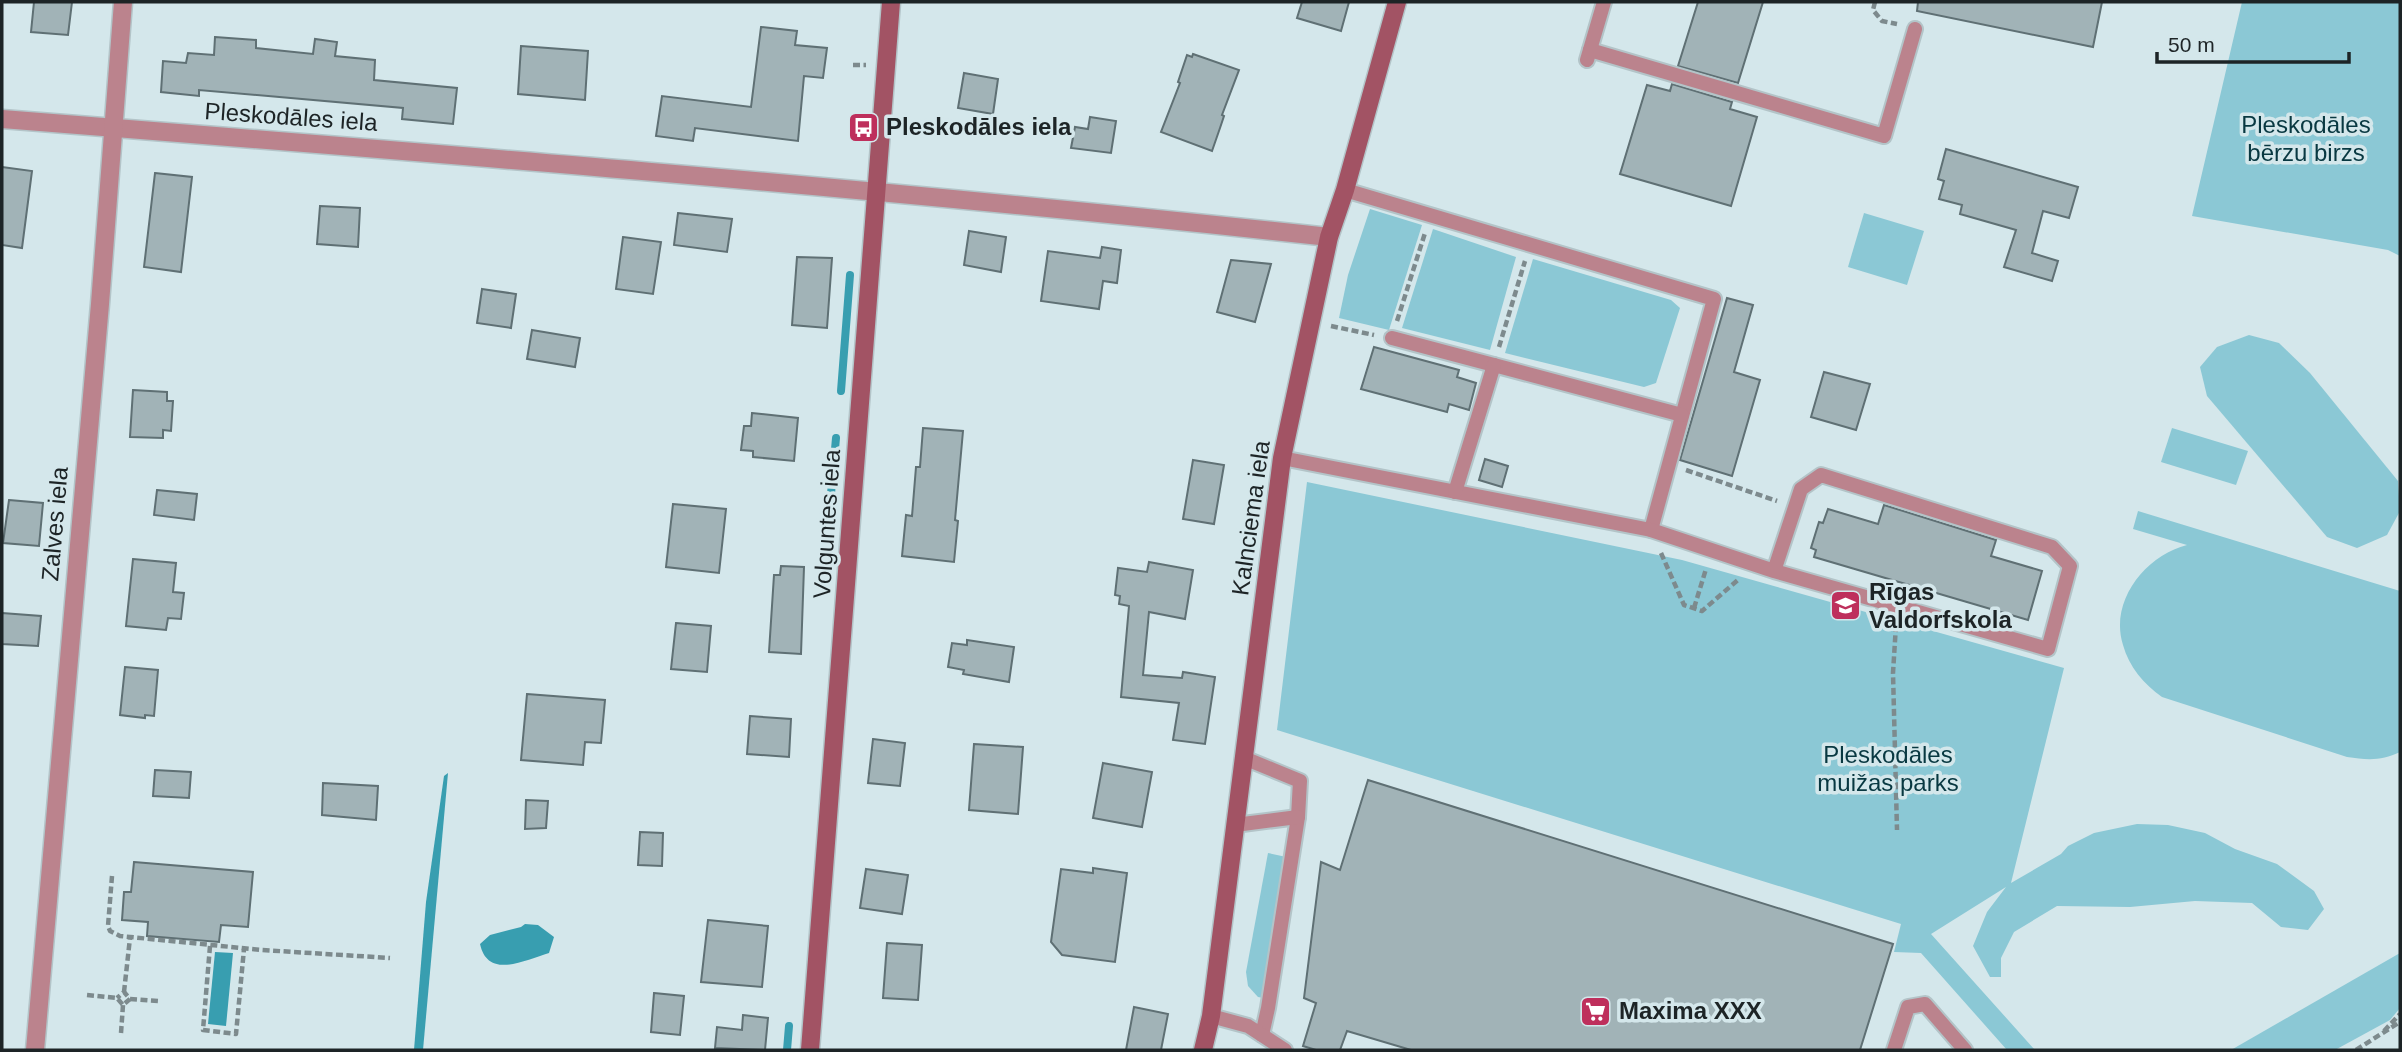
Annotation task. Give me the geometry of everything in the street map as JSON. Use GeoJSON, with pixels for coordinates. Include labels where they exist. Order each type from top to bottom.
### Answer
{"type":"FeatureCollection","features":[{"type":"Feature","properties":{"kind":"street","name":"Zalves iela"},"geometry":{"type":"LineString","coordinates":[[35,1050],[100,304],[123,2]]}},
{"type":"Feature","properties":{"kind":"street","name":"Volguntes iela"},"geometry":{"type":"LineString","coordinates":[[810,1050],[891,2]]}},
{"type":"Feature","properties":{"kind":"street","name":"Kalnciema iela"},"geometry":{"type":"LineString","coordinates":[[1202,1050],[1211,1016],[1282,458],[1329,237],[1345,190],[1397,2]]}},
{"type":"Feature","properties":{"kind":"street","name":"Pleskodāles iela"},"geometry":{"type":"LineString","coordinates":[[2,119],[877,190],[1329,237]]}},
{"type":"Feature","properties":{"kind":"lane"},"geometry":{"type":"LineString","coordinates":[[1604,2],[1588,55],[1884,136],[1915,29]]}},
{"type":"Feature","properties":{"kind":"lane"},"geometry":{"type":"LineString","coordinates":[[1345,190],[1714,299],[1651,530]]}},
{"type":"Feature","properties":{"kind":"lane"},"geometry":{"type":"LineString","coordinates":[[1392,338],[1682,415]]}},
{"type":"Feature","properties":{"kind":"lane"},"geometry":{"type":"LineString","coordinates":[[1455,492],[1494,365]]}},
{"type":"Feature","properties":{"kind":"lane"},"geometry":{"type":"LineString","coordinates":[[1282,458],[1651,530],[1774,571],[2048,649],[2070,566],[2052,547],[1821,475],[1801,489],[1774,571]]}},
{"type":"Feature","properties":{"kind":"lane"},"geometry":{"type":"LineString","coordinates":[[1244,758],[1300,781],[1298,817],[1262,1035]]}},
{"type":"Feature","properties":{"kind":"lane"},"geometry":{"type":"LineString","coordinates":[[1235,825],[1298,817]]}},
{"type":"Feature","properties":{"kind":"lane"},"geometry":{"type":"LineString","coordinates":[[1895,1050],[1908,1007],[1925,1004],[1965,1050]]}},
{"type":"Feature","properties":{"kind":"lane"},"geometry":{"type":"LineString","coordinates":[[1211,1016],[1248,1026],[1285,1050]]}},
{"type":"Feature","properties":{"kind":"path"},"geometry":{"type":"LineString","coordinates":[[1329,325],[1392,338],[1430,215]]}},
{"type":"Feature","properties":{"kind":"path"},"geometry":{"type":"LineString","coordinates":[[1494,365],[1530,244]]}},
{"type":"Feature","properties":{"kind":"path"},"geometry":{"type":"LineString","coordinates":[[1669,464],[1796,507]]}},
{"type":"Feature","properties":{"kind":"path"},"geometry":{"type":"LineString","coordinates":[[1651,530],[1684,605],[1702,611],[1756,565]]}},
{"type":"Feature","properties":{"kind":"path"},"geometry":{"type":"LineString","coordinates":[[1694,608],[1711,550]]}},
{"type":"Feature","properties":{"kind":"path"},"geometry":{"type":"LineString","coordinates":[[1897,606],[1893,673],[1897,830]]}},
{"type":"Feature","properties":{"kind":"path"},"geometry":{"type":"LineString","coordinates":[[112,876],[108,926],[115,935],[244,949],[390,958]]}},
{"type":"Feature","properties":{"kind":"path"},"geometry":{"type":"LineString","coordinates":[[117,998],[124,992],[130,938]]}},
{"type":"Feature","properties":{"kind":"path"},"geometry":{"type":"LineString","coordinates":[[210,946],[203,1030],[236,1034],[244,949]]}},
{"type":"Feature","properties":{"kind":"path"},"geometry":{"type":"LineString","coordinates":[[124,992],[130,999]]}},
{"type":"Feature","properties":{"kind":"path"},"geometry":{"type":"LineString","coordinates":[[87,995],[117,998],[123,1005],[121,1033]]}},
{"type":"Feature","properties":{"kind":"path"},"geometry":{"type":"LineString","coordinates":[[123,1005],[130,999],[158,1001]]}},
{"type":"Feature","properties":{"kind":"path"},"geometry":{"type":"LineString","coordinates":[[2376,1039],[2400,1014]]}},
{"type":"Feature","properties":{"kind":"path"},"geometry":{"type":"LineString","coordinates":[[2356,1050],[2400,1023]]}},
{"type":"Feature","properties":{"kind":"green space","name":"Pleskodāles bērzu birzs"},"geometry":{"type":"Polygon","coordinates":[[[2242,2],[2400,2],[2400,256],[2388,250],[2192,216],[2242,2]]]}},
{"type":"Feature","properties":{"kind":"green space"},"geometry":{"type":"Polygon","coordinates":[[[1370,209],[1422,225],[1389,330],[1339,318],[1348,275],[1370,209]]]}},
{"type":"Feature","properties":{"kind":"green space"},"geometry":{"type":"Polygon","coordinates":[[[1864,213],[1924,231],[1907,285],[1848,267],[1864,213]]]}},
{"type":"Feature","properties":{"kind":"green space"},"geometry":{"type":"Polygon","coordinates":[[[1433,229],[1516,257],[1490,350],[1402,328],[1433,229]]]}},
{"type":"Feature","properties":{"kind":"green space"},"geometry":{"type":"Polygon","coordinates":[[[1533,259],[1671,300],[1680,308],[1656,383],[1644,387],[1505,353],[1533,259]]]}},
{"type":"Feature","properties":{"kind":"green space"},"geometry":{"type":"Polygon","coordinates":[[[2249,335],[2279,343],[2310,373],[2398,481],[2400,511],[2387,535],[2357,548],[2327,537],[2207,396],[2200,367],[2217,347],[2249,335]]]}},
{"type":"Feature","properties":{"kind":"green space"},"geometry":{"type":"Polygon","coordinates":[[[2172,428],[2248,451],[2236,485],[2161,462],[2172,428]]]}},
{"type":"Feature","properties":{"kind":"green space","name":"Pleskodāles muižas parks"},"geometry":{"type":"Polygon","coordinates":[[[1307,482],[1682,560],[2064,668],[2011,883],[2061,854],[2068,846],[2094,833],[2137,824],[2168,825],[2205,833],[2235,849],[2277,864],[2314,891],[2324,909],[2308,930],[2281,927],[2252,903],[2195,901],[2130,907],[2057,906],[2014,932],[2001,958],[2001,977],[1990,977],[1973,946],[1987,912],[2006,887],[1931,934],[2035,1050],[2007,1050],[1921,953],[1894,952],[1901,924],[1277,730],[1307,482]]]}},
{"type":"Feature","properties":{"kind":"green space"},"geometry":{"type":"Polygon","coordinates":[[[2138,511],[2400,591],[2400,752],[2374,759],[2347,757],[2162,697],[2149,686],[2133,668],[2126,653],[2120,628],[2121,612],[2134,582],[2145,569],[2172,550],[2187,545],[2133,529],[2138,511]]]}},
{"type":"Feature","properties":{"kind":"green space"},"geometry":{"type":"Polygon","coordinates":[[[1268,853],[1291,858],[1269,999],[1258,997],[1248,986],[1246,972],[1268,853]]]}},
{"type":"Feature","properties":{"kind":"green space"},"geometry":{"type":"Polygon","coordinates":[[[2400,953],[2400,1008],[2390,1020],[2335,1050],[2231,1050],[2400,953]]]}},
{"type":"Feature","properties":{"kind":"shaded area"},"geometry":{"type":"Polygon","coordinates":[[[448,773],[423,1050],[414,1050],[426,902],[444,776],[448,773]]]}},
{"type":"Feature","properties":{"kind":"shaded area"},"geometry":{"type":"Polygon","coordinates":[[[525,924],[538,925],[554,937],[549,953],[508,965],[491,962],[484,955],[480,944],[490,935],[525,924]]]}},
{"type":"Feature","properties":{"kind":"shaded area"},"geometry":{"type":"Polygon","coordinates":[[[215,952],[233,953],[226,1026],[208,1024],[215,952]]]}},
{"type":"Feature","properties":{"kind":"building"},"geometry":{"type":"Polygon","coordinates":[[[34,2],[72,2],[68,35],[31,32],[34,2]]]}},
{"type":"Feature","properties":{"kind":"building"},"geometry":{"type":"Polygon","coordinates":[[[1302,2],[1349,2],[1341,31],[1297,18],[1302,2]]]}},
{"type":"Feature","properties":{"kind":"building"},"geometry":{"type":"Polygon","coordinates":[[[1698,2],[1763,2],[1738,83],[1678,66],[1698,2]]]}},
{"type":"Feature","properties":{"kind":"building"},"geometry":{"type":"Polygon","coordinates":[[[1918,2],[2102,2],[2093,47],[1917,11],[1918,2]]]}},
{"type":"Feature","properties":{"kind":"building"},"geometry":{"type":"Polygon","coordinates":[[[761,27],[797,31],[795,45],[827,48],[823,78],[804,76],[798,141],[695,128],[693,141],[656,136],[662,96],[751,107],[761,27]]]}},
{"type":"Feature","properties":{"kind":"building"},"geometry":{"type":"Polygon","coordinates":[[[215,37],[256,40],[256,48],[313,54],[315,39],[337,42],[335,56],[375,60],[374,80],[457,88],[453,124],[402,119],[403,108],[199,90],[199,96],[161,92],[163,61],[186,63],[188,53],[214,55],[215,37]]]}},
{"type":"Feature","properties":{"kind":"building"},"geometry":{"type":"Polygon","coordinates":[[[521,46],[588,51],[585,100],[518,94],[521,46]]]}},
{"type":"Feature","properties":{"kind":"building"},"geometry":{"type":"Polygon","coordinates":[[[1193,54],[1239,70],[1212,151],[1161,132],[1180,83],[1178,82],[1187,55],[1192,57],[1193,54]]]}},
{"type":"Feature","properties":{"kind":"building"},"geometry":{"type":"Polygon","coordinates":[[[964,73],[998,79],[993,114],[958,108],[964,73]]]}},
{"type":"Feature","properties":{"kind":"building"},"geometry":{"type":"Polygon","coordinates":[[[1672,84],[1732,102],[1730,109],[1757,117],[1731,206],[1620,174],[1647,85],[1670,91],[1672,84]]]}},
{"type":"Feature","properties":{"kind":"building"},"geometry":{"type":"Polygon","coordinates":[[[1090,117],[1116,121],[1111,153],[1071,148],[1075,127],[1088,129],[1090,117]]]}},
{"type":"Feature","properties":{"kind":"building"},"geometry":{"type":"Polygon","coordinates":[[[1946,149],[2078,187],[2069,218],[2043,211],[2032,253],[2058,261],[2052,281],[2004,267],[2016,230],[1960,214],[1962,205],[1939,199],[1944,181],[1938,179],[1946,149]]]}},
{"type":"Feature","properties":{"kind":"building"},"geometry":{"type":"Polygon","coordinates":[[[2,167],[32,171],[22,248],[2,245],[2,167]]]}},
{"type":"Feature","properties":{"kind":"building"},"geometry":{"type":"Polygon","coordinates":[[[155,173],[192,177],[181,272],[144,267],[155,173]]]}},
{"type":"Feature","properties":{"kind":"building"},"geometry":{"type":"Polygon","coordinates":[[[320,206],[360,208],[358,247],[317,244],[320,206]]]}},
{"type":"Feature","properties":{"kind":"building"},"geometry":{"type":"Polygon","coordinates":[[[678,213],[732,219],[727,252],[674,245],[678,213]]]}},
{"type":"Feature","properties":{"kind":"building"},"geometry":{"type":"Polygon","coordinates":[[[969,231],[1006,237],[1001,272],[964,265],[969,231]]]}},
{"type":"Feature","properties":{"kind":"building"},"geometry":{"type":"Polygon","coordinates":[[[623,237],[661,242],[653,294],[616,289],[623,237]]]}},
{"type":"Feature","properties":{"kind":"building"},"geometry":{"type":"Polygon","coordinates":[[[1102,247],[1121,250],[1117,283],[1103,281],[1099,309],[1041,301],[1048,251],[1100,258],[1102,247]]]}},
{"type":"Feature","properties":{"kind":"building"},"geometry":{"type":"Polygon","coordinates":[[[797,257],[832,258],[827,328],[792,325],[797,257]]]}},
{"type":"Feature","properties":{"kind":"building"},"geometry":{"type":"Polygon","coordinates":[[[1231,260],[1271,264],[1255,322],[1217,312],[1231,260]]]}},
{"type":"Feature","properties":{"kind":"building"},"geometry":{"type":"Polygon","coordinates":[[[482,289],[516,294],[511,328],[477,323],[482,289]]]}},
{"type":"Feature","properties":{"kind":"building"},"geometry":{"type":"Polygon","coordinates":[[[1727,298],[1753,305],[1734,372],[1760,380],[1732,476],[1680,460],[1727,298]]]}},
{"type":"Feature","properties":{"kind":"building"},"geometry":{"type":"Polygon","coordinates":[[[532,330],[580,338],[575,367],[527,359],[532,330]]]}},
{"type":"Feature","properties":{"kind":"building"},"geometry":{"type":"Polygon","coordinates":[[[1374,347],[1459,370],[1457,377],[1476,383],[1469,410],[1449,404],[1447,412],[1361,389],[1374,347]]]}},
{"type":"Feature","properties":{"kind":"building"},"geometry":{"type":"Polygon","coordinates":[[[1824,372],[1870,384],[1856,430],[1811,417],[1824,372]]]}},
{"type":"Feature","properties":{"kind":"building"},"geometry":{"type":"Polygon","coordinates":[[[133,390],[167,392],[167,401],[173,401],[171,431],[163,430],[163,438],[130,437],[133,390]]]}},
{"type":"Feature","properties":{"kind":"building"},"geometry":{"type":"Polygon","coordinates":[[[752,413],[798,418],[794,461],[753,457],[753,451],[741,450],[744,426],[751,426],[752,413]]]}},
{"type":"Feature","properties":{"kind":"building"},"geometry":{"type":"Polygon","coordinates":[[[923,428],[963,431],[954,562],[902,556],[906,515],[912,516],[916,467],[920,467],[923,428]]]}},
{"type":"Feature","properties":{"kind":"building"},"geometry":{"type":"Polygon","coordinates":[[[1485,459],[1508,466],[1502,487],[1479,480],[1485,459]]]}},
{"type":"Feature","properties":{"kind":"building"},"geometry":{"type":"Polygon","coordinates":[[[1193,460],[1224,465],[1214,524],[1183,519],[1193,460]]]}},
{"type":"Feature","properties":{"kind":"building"},"geometry":{"type":"Polygon","coordinates":[[[157,490],[197,494],[194,520],[154,515],[157,490]]]}},
{"type":"Feature","properties":{"kind":"building"},"geometry":{"type":"Polygon","coordinates":[[[9,500],[43,503],[39,546],[3,543],[9,500]]]}},
{"type":"Feature","properties":{"kind":"building"},"geometry":{"type":"Polygon","coordinates":[[[673,504],[726,509],[719,573],[666,567],[673,504]]]}},
{"type":"Feature","properties":{"kind":"building"},"geometry":{"type":"Polygon","coordinates":[[[1884,505],[1996,540],[1991,556],[2042,571],[2028,620],[1814,557],[1816,550],[1811,548],[1819,522],[1823,523],[1828,509],[1878,524],[1884,505]]]}},
{"type":"Feature","properties":{"kind":"building"},"geometry":{"type":"Polygon","coordinates":[[[133,559],[176,563],[173,592],[184,593],[181,619],[168,618],[166,630],[126,626],[133,559]]]}},
{"type":"Feature","properties":{"kind":"building"},"geometry":{"type":"Polygon","coordinates":[[[1149,562],[1193,570],[1185,619],[1149,612],[1143,675],[1182,678],[1183,672],[1215,677],[1205,744],[1173,740],[1179,703],[1121,697],[1129,606],[1119,604],[1120,596],[1115,595],[1118,568],[1147,572],[1149,562]]]}},
{"type":"Feature","properties":{"kind":"building"},"geometry":{"type":"Polygon","coordinates":[[[781,566],[804,567],[801,654],[769,652],[774,575],[780,575],[781,566]]]}},
{"type":"Feature","properties":{"kind":"building"},"geometry":{"type":"Polygon","coordinates":[[[2,613],[41,616],[38,646],[2,644],[2,613]]]}},
{"type":"Feature","properties":{"kind":"building"},"geometry":{"type":"Polygon","coordinates":[[[676,623],[711,626],[707,672],[671,669],[676,623]]]}},
{"type":"Feature","properties":{"kind":"building"},"geometry":{"type":"Polygon","coordinates":[[[967,640],[1014,647],[1009,682],[963,674],[964,670],[948,667],[952,643],[967,645],[967,640]]]}},
{"type":"Feature","properties":{"kind":"building"},"geometry":{"type":"Polygon","coordinates":[[[125,667],[158,670],[154,716],[145,715],[145,718],[120,715],[125,667]]]}},
{"type":"Feature","properties":{"kind":"building"},"geometry":{"type":"Polygon","coordinates":[[[527,694],[605,700],[601,743],[585,742],[583,765],[521,760],[527,694]]]}},
{"type":"Feature","properties":{"kind":"building"},"geometry":{"type":"Polygon","coordinates":[[[750,716],[791,719],[789,757],[747,754],[750,716]]]}},
{"type":"Feature","properties":{"kind":"building"},"geometry":{"type":"Polygon","coordinates":[[[873,739],[905,743],[900,786],[868,783],[873,739]]]}},
{"type":"Feature","properties":{"kind":"building"},"geometry":{"type":"Polygon","coordinates":[[[974,744],[1023,747],[1018,814],[969,810],[974,744]]]}},
{"type":"Feature","properties":{"kind":"building"},"geometry":{"type":"Polygon","coordinates":[[[1103,763],[1152,772],[1142,827],[1093,818],[1103,763]]]}},
{"type":"Feature","properties":{"kind":"building"},"geometry":{"type":"Polygon","coordinates":[[[155,770],[191,772],[189,798],[153,796],[155,770]]]}},
{"type":"Feature","properties":{"kind":"building"},"geometry":{"type":"Polygon","coordinates":[[[1368,780],[1893,944],[1860,1050],[1411,1050],[1347,1031],[1340,1050],[1316,1050],[1303,1046],[1316,1003],[1304,998],[1321,862],[1340,870],[1368,780]]]}},
{"type":"Feature","properties":{"kind":"building"},"geometry":{"type":"Polygon","coordinates":[[[323,783],[378,786],[376,820],[322,815],[323,783]]]}},
{"type":"Feature","properties":{"kind":"building"},"geometry":{"type":"Polygon","coordinates":[[[526,800],[548,801],[546,828],[525,829],[526,800]]]}},
{"type":"Feature","properties":{"kind":"building"},"geometry":{"type":"Polygon","coordinates":[[[640,832],[663,833],[662,866],[638,865],[640,832]]]}},
{"type":"Feature","properties":{"kind":"building"},"geometry":{"type":"Polygon","coordinates":[[[134,862],[253,872],[248,927],[221,925],[219,942],[147,936],[148,922],[122,920],[124,892],[131,892],[134,862]]]}},
{"type":"Feature","properties":{"kind":"building"},"geometry":{"type":"Polygon","coordinates":[[[1093,868],[1127,873],[1115,962],[1062,955],[1051,942],[1061,869],[1093,873],[1093,868]]]}},
{"type":"Feature","properties":{"kind":"building"},"geometry":{"type":"Polygon","coordinates":[[[866,869],[908,875],[902,914],[860,908],[866,869]]]}},
{"type":"Feature","properties":{"kind":"building"},"geometry":{"type":"Polygon","coordinates":[[[708,920],[768,926],[762,987],[701,982],[708,920]]]}},
{"type":"Feature","properties":{"kind":"building"},"geometry":{"type":"Polygon","coordinates":[[[887,943],[922,945],[918,1000],[883,998],[887,943]]]}},
{"type":"Feature","properties":{"kind":"building"},"geometry":{"type":"Polygon","coordinates":[[[654,993],[684,996],[680,1035],[651,1032],[654,993]]]}},
{"type":"Feature","properties":{"kind":"building"},"geometry":{"type":"Polygon","coordinates":[[[1134,1007],[1168,1014],[1161,1050],[1126,1050],[1134,1007]]]}},
{"type":"Feature","properties":{"kind":"building"},"geometry":{"type":"Polygon","coordinates":[[[743,1015],[768,1018],[765,1050],[715,1048],[717,1027],[742,1030],[743,1015]]]}},
{"type":"Feature","properties":{"kind":"waterway"},"geometry":{"type":"LineString","coordinates":[[841,391],[850,275]]}},
{"type":"Feature","properties":{"kind":"waterway"},"geometry":{"type":"LineString","coordinates":[[826,550],[836,438]]}},
{"type":"Feature","properties":{"kind":"waterway"},"geometry":{"type":"LineString","coordinates":[[787,1050],[789,1026]]}},
{"type":"Feature","properties":{"kind":"place","name":"Pleskodāles iela"},"geometry":{"type":"Point","coordinates":[863,127]}},
{"type":"Feature","properties":{"kind":"place","name":"Rīgas Valdorfskola"},"geometry":{"type":"Point","coordinates":[1846,606]}},
{"type":"Feature","properties":{"kind":"place","name":"Maxima XXX"},"geometry":{"type":"Point","coordinates":[1596,1011]}}]}
